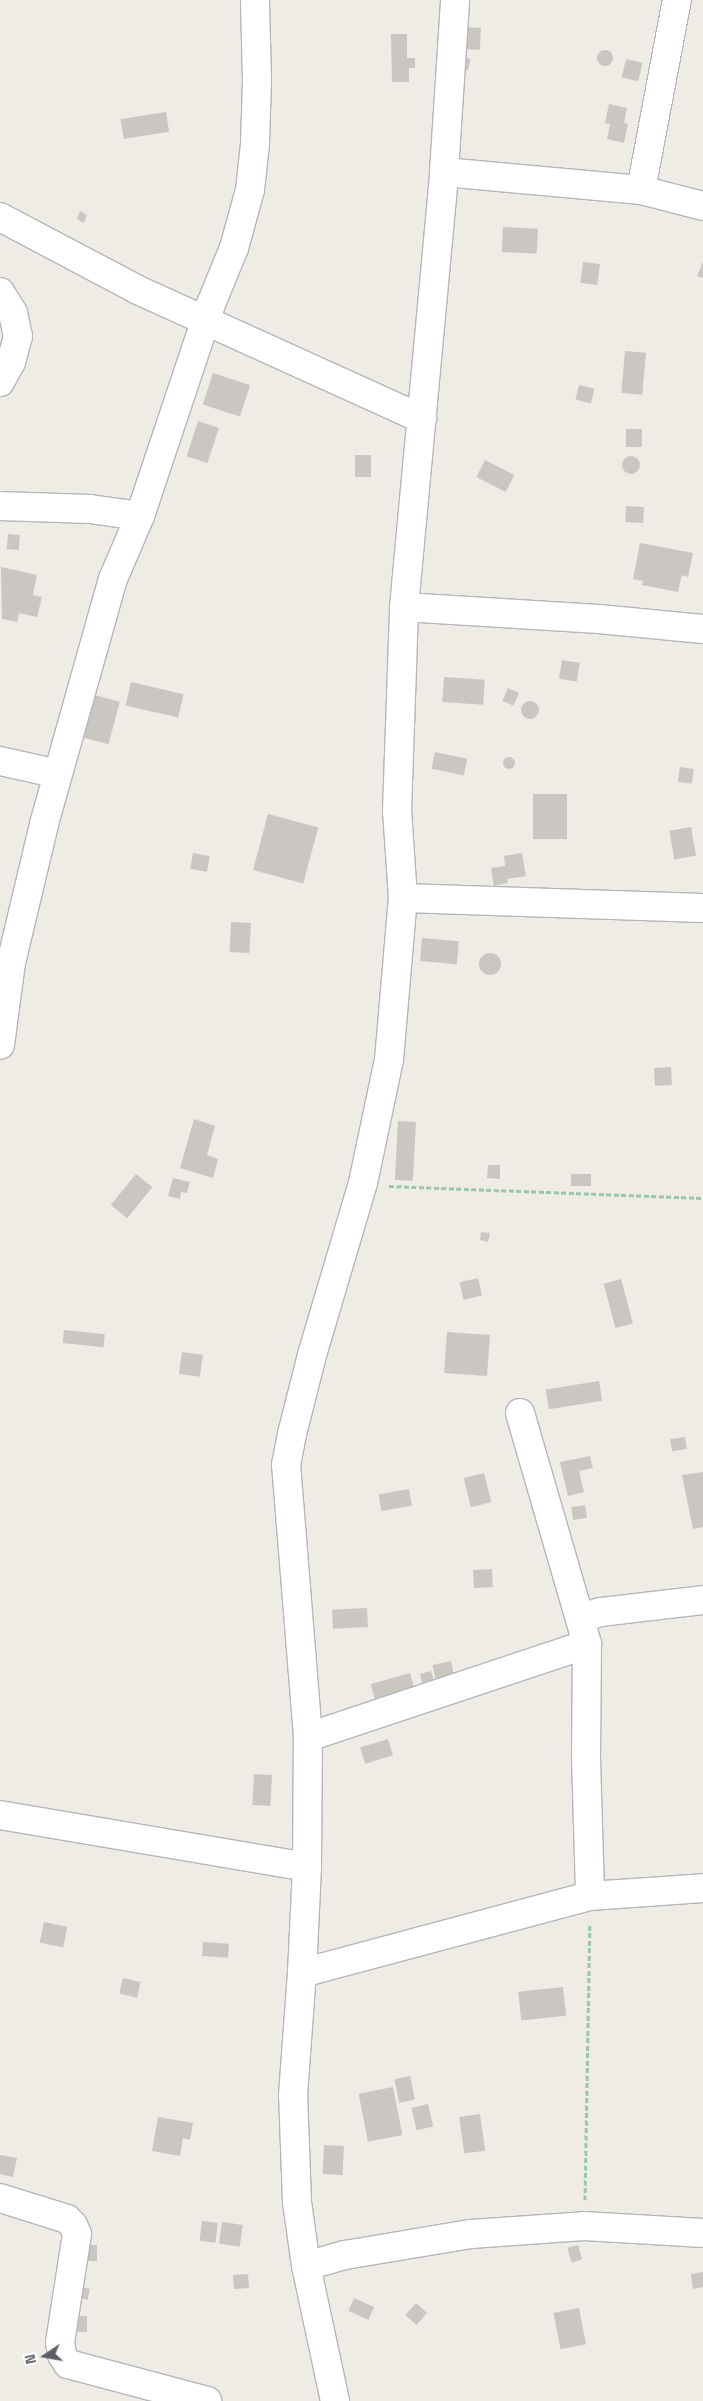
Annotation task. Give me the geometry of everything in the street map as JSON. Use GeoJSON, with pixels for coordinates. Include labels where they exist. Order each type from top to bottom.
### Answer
{"type":"FeatureCollection","features":[{"type":"Feature","properties":{"kind":"street"},"geometry":{"type":"LineString","coordinates":[[0,1044],[11,963],[44,824],[113,579],[140,516],[205,322],[234,248],[250,190],[257,79],[256,0]]}},
{"type":"Feature","properties":{"kind":"street"},"geometry":{"type":"LineString","coordinates":[[335,2401],[306,2266],[297,2202],[293,2095],[307,1867],[308,1737],[286,1465],[312,1355],[363,1183],[390,1060],[403,898],[397,811],[404,606],[444,172],[455,0]]}},
{"type":"Feature","properties":{"kind":"street"},"geometry":{"type":"LineString","coordinates":[[641,190],[677,0]]}},
{"type":"Feature","properties":{"kind":"street"},"geometry":{"type":"LineString","coordinates":[[444,172],[641,190],[703,206]]}},
{"type":"Feature","properties":{"kind":"street"},"geometry":{"type":"LineString","coordinates":[[0,217],[138,290],[422,419]]}},
{"type":"Feature","properties":{"kind":"street"},"geometry":{"type":"LineString","coordinates":[[0,292],[13,313],[18,336],[11,362],[0,382]]}},
{"type":"Feature","properties":{"kind":"street"},"geometry":{"type":"LineString","coordinates":[[0,506],[36,505],[90,509],[140,516]]}},
{"type":"Feature","properties":{"kind":"street"},"geometry":{"type":"LineString","coordinates":[[404,606],[599,619],[703,629]]}},
{"type":"Feature","properties":{"kind":"street"},"geometry":{"type":"LineString","coordinates":[[0,761],[58,774]]}},
{"type":"Feature","properties":{"kind":"street"},"geometry":{"type":"LineString","coordinates":[[403,898],[703,908]]}},
{"type":"Feature","properties":{"kind":"street"},"geometry":{"type":"LineString","coordinates":[[520,1413],[587,1644],[586,1758],[590,1896]]}},
{"type":"Feature","properties":{"kind":"street"},"geometry":{"type":"LineString","coordinates":[[580,1618],[601,1612],[703,1600]]}},
{"type":"Feature","properties":{"kind":"street"},"geometry":{"type":"LineString","coordinates":[[308,1737],[587,1644]]}},
{"type":"Feature","properties":{"kind":"street"},"geometry":{"type":"LineString","coordinates":[[0,1815],[307,1867]]}},
{"type":"Feature","properties":{"kind":"street"},"geometry":{"type":"LineString","coordinates":[[302,1972],[590,1896],[703,1888]]}},
{"type":"Feature","properties":{"kind":"street"},"geometry":{"type":"LineString","coordinates":[[0,2198],[66,2219],[73,2225],[77,2234],[60,2342],[62,2355],[68,2364],[206,2401]]}},
{"type":"Feature","properties":{"kind":"street"},"geometry":{"type":"LineString","coordinates":[[306,2266],[344,2256],[471,2234],[584,2226],[703,2233]]}},
{"type":"Feature","properties":{"kind":"path"},"geometry":{"type":"LineString","coordinates":[[363,1183],[611,1196],[703,1198]]}},
{"type":"Feature","properties":{"kind":"path"},"geometry":{"type":"LineString","coordinates":[[584,2226],[590,1896]]}},
{"type":"Feature","properties":{"kind":"building"},"geometry":{"type":"Polygon","coordinates":[[[464,27],[481,28],[480,50],[463,49],[464,27]]]}},
{"type":"Feature","properties":{"kind":"building"},"geometry":{"type":"Polygon","coordinates":[[[391,34],[407,34],[407,58],[415,58],[415,68],[409,68],[409,82],[392,82],[391,34]]]}},
{"type":"Feature","properties":{"kind":"building"},"geometry":{"type":"Polygon","coordinates":[[[605,50],[613,58],[605,66],[597,58],[605,50]]]}},
{"type":"Feature","properties":{"kind":"building"},"geometry":{"type":"Polygon","coordinates":[[[459,56],[471,59],[468,71],[456,68],[459,56]]]}},
{"type":"Feature","properties":{"kind":"building"},"geometry":{"type":"Polygon","coordinates":[[[626,59],[643,63],[638,81],[622,78],[626,59]]]}},
{"type":"Feature","properties":{"kind":"building"},"geometry":{"type":"Polygon","coordinates":[[[609,104],[627,108],[624,123],[628,124],[624,143],[607,139],[610,124],[605,123],[609,104]]]}},
{"type":"Feature","properties":{"kind":"building"},"geometry":{"type":"Polygon","coordinates":[[[166,112],[169,132],[124,139],[121,119],[166,112]]]}},
{"type":"Feature","properties":{"kind":"building"},"geometry":{"type":"Polygon","coordinates":[[[80,211],[87,215],[84,223],[77,219],[80,211]]]}},
{"type":"Feature","properties":{"kind":"building"},"geometry":{"type":"Polygon","coordinates":[[[503,227],[538,229],[537,254],[502,252],[503,227]]]}},
{"type":"Feature","properties":{"kind":"building"},"geometry":{"type":"Polygon","coordinates":[[[583,262],[600,264],[597,285],[580,283],[583,262]]]}},
{"type":"Feature","properties":{"kind":"building"},"geometry":{"type":"Polygon","coordinates":[[[703,262],[703,278],[697,276],[703,262]]]}},
{"type":"Feature","properties":{"kind":"building"},"geometry":{"type":"Polygon","coordinates":[[[625,351],[646,353],[642,395],[621,393],[625,351]]]}},
{"type":"Feature","properties":{"kind":"building"},"geometry":{"type":"Polygon","coordinates":[[[213,373],[250,385],[240,416],[203,404],[213,373]]]}},
{"type":"Feature","properties":{"kind":"building"},"geometry":{"type":"Polygon","coordinates":[[[579,385],[595,389],[591,403],[575,400],[579,385]]]}},
{"type":"Feature","properties":{"kind":"building"},"geometry":{"type":"Polygon","coordinates":[[[198,421],[219,428],[207,463],[187,456],[198,421]]]}},
{"type":"Feature","properties":{"kind":"building"},"geometry":{"type":"Polygon","coordinates":[[[626,429],[642,429],[642,447],[626,447],[626,429]]]}},
{"type":"Feature","properties":{"kind":"building"},"geometry":{"type":"Polygon","coordinates":[[[355,455],[371,455],[371,477],[355,477],[355,455]]]}},
{"type":"Feature","properties":{"kind":"building"},"geometry":{"type":"Polygon","coordinates":[[[627,456],[635,456],[640,461],[638,472],[627,474],[622,469],[622,461],[627,456]]]}},
{"type":"Feature","properties":{"kind":"building"},"geometry":{"type":"Polygon","coordinates":[[[485,460],[514,475],[506,492],[476,477],[485,460]]]}},
{"type":"Feature","properties":{"kind":"building"},"geometry":{"type":"Polygon","coordinates":[[[626,506],[644,507],[643,523],[625,522],[626,506]]]}},
{"type":"Feature","properties":{"kind":"building"},"geometry":{"type":"Polygon","coordinates":[[[8,534],[20,535],[19,550],[7,549],[8,534]]]}},
{"type":"Feature","properties":{"kind":"building"},"geometry":{"type":"Polygon","coordinates":[[[640,543],[693,553],[688,577],[682,575],[678,592],[642,585],[643,581],[633,579],[640,543]]]}},
{"type":"Feature","properties":{"kind":"building"},"geometry":{"type":"Polygon","coordinates":[[[1,567],[37,575],[33,595],[42,597],[37,617],[19,613],[17,622],[2,619],[1,567]]]}},
{"type":"Feature","properties":{"kind":"building"},"geometry":{"type":"Polygon","coordinates":[[[562,660],[580,663],[577,682],[559,679],[562,660]]]}},
{"type":"Feature","properties":{"kind":"building"},"geometry":{"type":"Polygon","coordinates":[[[444,677],[485,680],[483,705],[442,702],[444,677]]]}},
{"type":"Feature","properties":{"kind":"building"},"geometry":{"type":"Polygon","coordinates":[[[131,682],[184,694],[178,718],[126,705],[131,682]]]}},
{"type":"Feature","properties":{"kind":"building"},"geometry":{"type":"Polygon","coordinates":[[[508,688],[519,693],[513,706],[502,701],[508,688]]]}},
{"type":"Feature","properties":{"kind":"building"},"geometry":{"type":"Polygon","coordinates":[[[87,693],[120,702],[108,744],[76,736],[87,693]]]}},
{"type":"Feature","properties":{"kind":"building"},"geometry":{"type":"Polygon","coordinates":[[[526,701],[534,701],[539,706],[537,717],[526,719],[521,714],[521,706],[526,701]]]}},
{"type":"Feature","properties":{"kind":"building"},"geometry":{"type":"Polygon","coordinates":[[[435,752],[467,759],[464,775],[431,769],[435,752]]]}},
{"type":"Feature","properties":{"kind":"building"},"geometry":{"type":"Polygon","coordinates":[[[509,757],[515,763],[509,769],[503,763],[509,757]]]}},
{"type":"Feature","properties":{"kind":"building"},"geometry":{"type":"Polygon","coordinates":[[[680,767],[694,769],[692,784],[678,782],[680,767]]]}},
{"type":"Feature","properties":{"kind":"building"},"geometry":{"type":"Polygon","coordinates":[[[533,794],[567,794],[567,839],[533,839],[533,794]]]}},
{"type":"Feature","properties":{"kind":"building"},"geometry":{"type":"Polygon","coordinates":[[[268,814],[318,827],[303,883],[253,870],[268,814]]]}},
{"type":"Feature","properties":{"kind":"building"},"geometry":{"type":"Polygon","coordinates":[[[691,827],[696,856],[674,859],[669,831],[691,827]]]}},
{"type":"Feature","properties":{"kind":"building"},"geometry":{"type":"Polygon","coordinates":[[[193,853],[210,856],[207,872],[190,869],[193,853]]]}},
{"type":"Feature","properties":{"kind":"building"},"geometry":{"type":"Polygon","coordinates":[[[522,853],[526,876],[507,879],[508,883],[494,886],[491,868],[505,866],[504,856],[522,853]]]}},
{"type":"Feature","properties":{"kind":"building"},"geometry":{"type":"Polygon","coordinates":[[[231,922],[251,923],[249,953],[229,952],[231,922]]]}},
{"type":"Feature","properties":{"kind":"building"},"geometry":{"type":"Polygon","coordinates":[[[422,938],[459,941],[457,964],[420,961],[422,938]]]}},
{"type":"Feature","properties":{"kind":"building"},"geometry":{"type":"Polygon","coordinates":[[[490,953],[498,956],[501,964],[498,972],[490,975],[482,972],[479,964],[482,956],[490,953]]]}},
{"type":"Feature","properties":{"kind":"building"},"geometry":{"type":"Polygon","coordinates":[[[671,1067],[672,1085],[655,1086],[654,1068],[671,1067]]]}},
{"type":"Feature","properties":{"kind":"building"},"geometry":{"type":"Polygon","coordinates":[[[194,1119],[215,1126],[207,1155],[218,1159],[213,1178],[180,1168],[194,1119]]]}},
{"type":"Feature","properties":{"kind":"building"},"geometry":{"type":"Polygon","coordinates":[[[398,1121],[416,1122],[413,1181],[395,1180],[398,1121]]]}},
{"type":"Feature","properties":{"kind":"building"},"geometry":{"type":"Polygon","coordinates":[[[488,1165],[500,1165],[500,1179],[487,1178],[488,1165]]]}},
{"type":"Feature","properties":{"kind":"building"},"geometry":{"type":"Polygon","coordinates":[[[136,1174],[152,1187],[127,1218],[111,1205],[136,1174]]]}},
{"type":"Feature","properties":{"kind":"building"},"geometry":{"type":"Polygon","coordinates":[[[571,1174],[591,1174],[591,1186],[571,1186],[571,1174]]]}},
{"type":"Feature","properties":{"kind":"building"},"geometry":{"type":"Polygon","coordinates":[[[173,1178],[190,1182],[187,1193],[181,1192],[180,1199],[168,1196],[173,1178]]]}},
{"type":"Feature","properties":{"kind":"building"},"geometry":{"type":"Polygon","coordinates":[[[481,1232],[490,1233],[488,1242],[480,1240],[481,1232]]]}},
{"type":"Feature","properties":{"kind":"building"},"geometry":{"type":"Polygon","coordinates":[[[478,1278],[482,1296],[464,1300],[459,1282],[478,1278]]]}},
{"type":"Feature","properties":{"kind":"building"},"geometry":{"type":"Polygon","coordinates":[[[621,1279],[633,1323],[616,1328],[604,1284],[621,1279]]]}},
{"type":"Feature","properties":{"kind":"building"},"geometry":{"type":"Polygon","coordinates":[[[64,1330],[105,1334],[103,1347],[63,1343],[64,1330]]]}},
{"type":"Feature","properties":{"kind":"building"},"geometry":{"type":"Polygon","coordinates":[[[447,1332],[490,1335],[487,1376],[444,1373],[447,1332]]]}},
{"type":"Feature","properties":{"kind":"building"},"geometry":{"type":"Polygon","coordinates":[[[182,1352],[203,1355],[200,1377],[179,1374],[182,1352]]]}},
{"type":"Feature","properties":{"kind":"building"},"geometry":{"type":"Polygon","coordinates":[[[599,1381],[602,1401],[549,1409],[546,1389],[599,1381]]]}},
{"type":"Feature","properties":{"kind":"building"},"geometry":{"type":"Polygon","coordinates":[[[685,1437],[687,1449],[672,1451],[670,1439],[685,1437]]]}},
{"type":"Feature","properties":{"kind":"building"},"geometry":{"type":"Polygon","coordinates":[[[590,1456],[593,1468],[579,1471],[584,1492],[568,1496],[560,1462],[590,1456]]]}},
{"type":"Feature","properties":{"kind":"building"},"geometry":{"type":"Polygon","coordinates":[[[703,1472],[703,1527],[693,1529],[682,1475],[703,1472]]]}},
{"type":"Feature","properties":{"kind":"building"},"geometry":{"type":"Polygon","coordinates":[[[484,1473],[491,1502],[471,1507],[464,1478],[484,1473]]]}},
{"type":"Feature","properties":{"kind":"building"},"geometry":{"type":"Polygon","coordinates":[[[409,1489],[412,1506],[381,1511],[378,1494],[409,1489]]]}},
{"type":"Feature","properties":{"kind":"building"},"geometry":{"type":"Polygon","coordinates":[[[585,1505],[587,1518],[573,1520],[571,1507],[585,1505]]]}},
{"type":"Feature","properties":{"kind":"building"},"geometry":{"type":"Polygon","coordinates":[[[492,1569],[493,1587],[474,1588],[473,1570],[492,1569]]]}},
{"type":"Feature","properties":{"kind":"building"},"geometry":{"type":"Polygon","coordinates":[[[367,1608],[368,1627],[333,1629],[332,1610],[367,1608]]]}},
{"type":"Feature","properties":{"kind":"building"},"geometry":{"type":"Polygon","coordinates":[[[451,1661],[455,1680],[436,1684],[432,1665],[451,1661]]]}},
{"type":"Feature","properties":{"kind":"building"},"geometry":{"type":"Polygon","coordinates":[[[431,1671],[435,1684],[423,1688],[420,1674],[431,1671]]]}},
{"type":"Feature","properties":{"kind":"building"},"geometry":{"type":"Polygon","coordinates":[[[410,1673],[415,1691],[376,1703],[371,1684],[410,1673]]]}},
{"type":"Feature","properties":{"kind":"building"},"geometry":{"type":"Polygon","coordinates":[[[388,1739],[393,1755],[365,1764],[360,1747],[388,1739]]]}},
{"type":"Feature","properties":{"kind":"building"},"geometry":{"type":"Polygon","coordinates":[[[254,1774],[272,1775],[270,1806],[252,1805],[254,1774]]]}},
{"type":"Feature","properties":{"kind":"building"},"geometry":{"type":"Polygon","coordinates":[[[44,1922],[67,1927],[63,1948],[40,1943],[44,1922]]]}},
{"type":"Feature","properties":{"kind":"building"},"geometry":{"type":"Polygon","coordinates":[[[203,1942],[229,1944],[228,1958],[202,1956],[203,1942]]]}},
{"type":"Feature","properties":{"kind":"building"},"geometry":{"type":"Polygon","coordinates":[[[123,1978],[141,1982],[137,1998],[119,1994],[123,1978]]]}},
{"type":"Feature","properties":{"kind":"building"},"geometry":{"type":"Polygon","coordinates":[[[563,1987],[566,2016],[521,2021],[518,1992],[563,1987]]]}},
{"type":"Feature","properties":{"kind":"building"},"geometry":{"type":"Polygon","coordinates":[[[410,2076],[415,2099],[399,2103],[394,2079],[410,2076]]]}},
{"type":"Feature","properties":{"kind":"building"},"geometry":{"type":"Polygon","coordinates":[[[393,2087],[402,2135],[368,2142],[359,2094],[393,2087]]]}},
{"type":"Feature","properties":{"kind":"building"},"geometry":{"type":"Polygon","coordinates":[[[428,2104],[433,2126],[417,2130],[411,2108],[428,2104]]]}},
{"type":"Feature","properties":{"kind":"building"},"geometry":{"type":"Polygon","coordinates":[[[480,2114],[485,2151],[464,2154],[459,2117],[480,2114]]]}},
{"type":"Feature","properties":{"kind":"building"},"geometry":{"type":"Polygon","coordinates":[[[158,2117],[193,2123],[190,2140],[183,2138],[180,2156],[152,2151],[158,2117]]]}},
{"type":"Feature","properties":{"kind":"building"},"geometry":{"type":"Polygon","coordinates":[[[324,2145],[344,2146],[342,2175],[322,2174],[324,2145]]]}},
{"type":"Feature","properties":{"kind":"building"},"geometry":{"type":"Polygon","coordinates":[[[0,2155],[17,2158],[13,2177],[0,2174],[0,2155]]]}},
{"type":"Feature","properties":{"kind":"building"},"geometry":{"type":"Polygon","coordinates":[[[202,2221],[218,2223],[215,2243],[200,2241],[202,2221]]]}},
{"type":"Feature","properties":{"kind":"building"},"geometry":{"type":"Polygon","coordinates":[[[222,2222],[243,2225],[240,2247],[219,2244],[222,2222]]]}},
{"type":"Feature","properties":{"kind":"building"},"geometry":{"type":"Polygon","coordinates":[[[82,2245],[97,2245],[97,2261],[82,2261],[82,2245]]]}},
{"type":"Feature","properties":{"kind":"building"},"geometry":{"type":"Polygon","coordinates":[[[578,2245],[582,2259],[572,2262],[567,2248],[578,2245]]]}},
{"type":"Feature","properties":{"kind":"building"},"geometry":{"type":"Polygon","coordinates":[[[703,2272],[703,2287],[693,2289],[691,2274],[703,2272]]]}},
{"type":"Feature","properties":{"kind":"building"},"geometry":{"type":"Polygon","coordinates":[[[248,2274],[249,2288],[234,2289],[233,2275],[248,2274]]]}},
{"type":"Feature","properties":{"kind":"building"},"geometry":{"type":"Polygon","coordinates":[[[75,2286],[90,2289],[88,2300],[73,2297],[75,2286]]]}},
{"type":"Feature","properties":{"kind":"building"},"geometry":{"type":"Polygon","coordinates":[[[354,2298],[374,2307],[368,2320],[348,2311],[354,2298]]]}},
{"type":"Feature","properties":{"kind":"building"},"geometry":{"type":"Polygon","coordinates":[[[416,2303],[427,2313],[416,2325],[405,2315],[416,2303]]]}},
{"type":"Feature","properties":{"kind":"building"},"geometry":{"type":"Polygon","coordinates":[[[579,2308],[586,2344],[561,2349],[553,2313],[579,2308]]]}},
{"type":"Feature","properties":{"kind":"building"},"geometry":{"type":"Polygon","coordinates":[[[68,2316],[87,2316],[87,2332],[68,2332],[68,2316]]]}}]}
